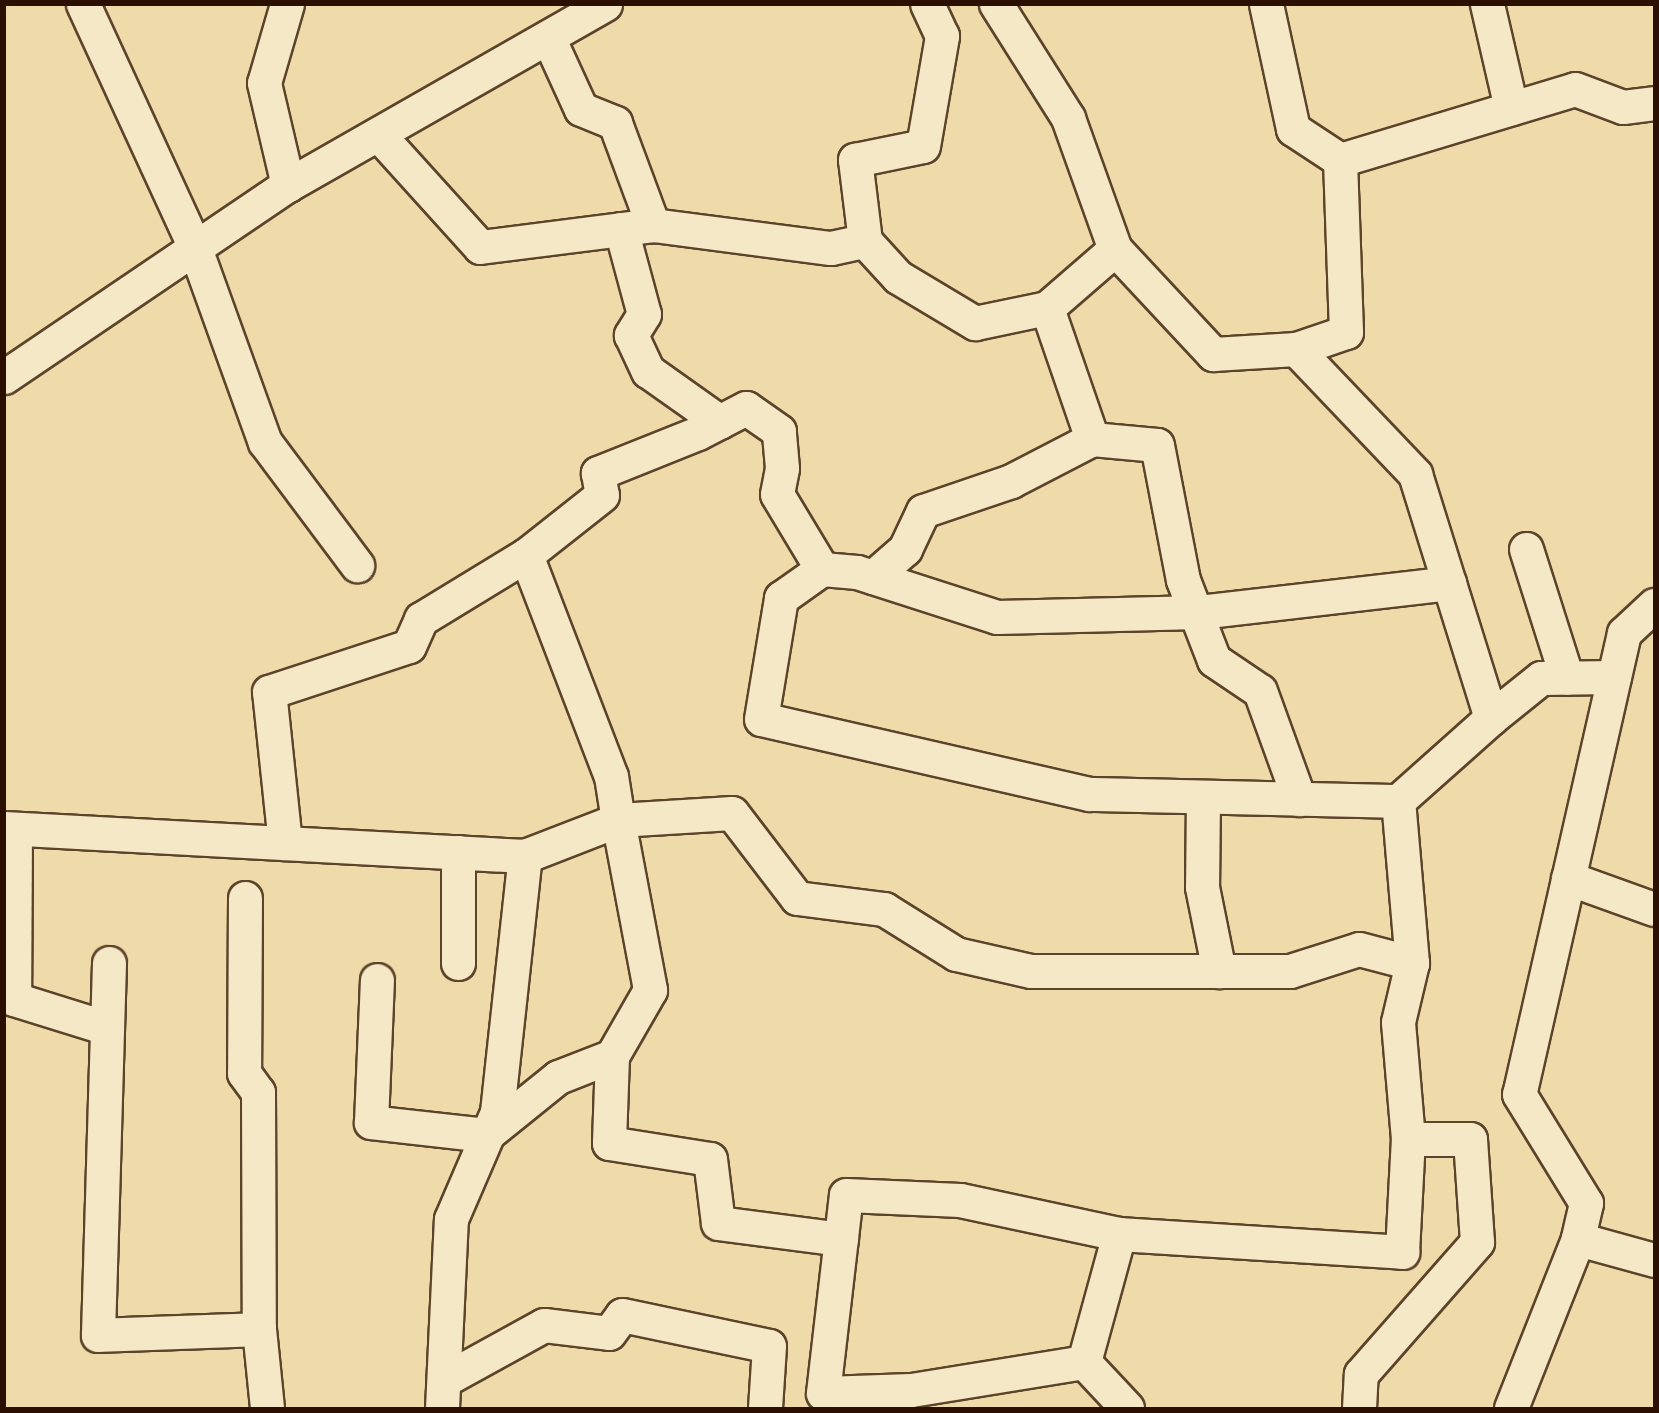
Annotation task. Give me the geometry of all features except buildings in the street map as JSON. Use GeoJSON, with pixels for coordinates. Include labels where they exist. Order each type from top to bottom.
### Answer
{"type":"FeatureCollection","features":[{"type":"Feature","properties":{"kind":"street"},"geometry":{"type":"LineString","coordinates":[[83,4],[195,248],[265,442],[357,565]]}},
{"type":"Feature","properties":{"kind":"street"},"geometry":{"type":"LineString","coordinates":[[287,4],[264,82],[288,185]]}},
{"type":"Feature","properties":{"kind":"street"},"geometry":{"type":"LineString","coordinates":[[4,377],[288,185],[605,4]]}},
{"type":"Feature","properties":{"kind":"street"},"geometry":{"type":"LineString","coordinates":[[927,4],[942,36],[923,146],[855,160],[865,241],[898,277],[975,323],[1047,308],[1115,249]]}},
{"type":"Feature","properties":{"kind":"street"},"geometry":{"type":"LineString","coordinates":[[996,4],[1068,118],[1115,249],[1213,354],[1296,349],[1346,332],[1340,160]]}},
{"type":"Feature","properties":{"kind":"street"},"geometry":{"type":"LineString","coordinates":[[1266,4],[1293,129],[1340,160]]}},
{"type":"Feature","properties":{"kind":"street"},"geometry":{"type":"LineString","coordinates":[[1487,4],[1511,108]]}},
{"type":"Feature","properties":{"kind":"street"},"geometry":{"type":"LineString","coordinates":[[548,37],[580,109],[615,123],[653,225]]}},
{"type":"Feature","properties":{"kind":"street"},"geometry":{"type":"LineString","coordinates":[[1340,160],[1575,89],[1623,107],[1654,103]]}},
{"type":"Feature","properties":{"kind":"street"},"geometry":{"type":"LineString","coordinates":[[378,134],[480,247],[653,225],[831,248],[865,241]]}},
{"type":"Feature","properties":{"kind":"street"},"geometry":{"type":"LineString","coordinates":[[621,229],[644,314],[631,334],[648,371],[720,422]]}},
{"type":"Feature","properties":{"kind":"street"},"geometry":{"type":"LineString","coordinates":[[1047,308],[1092,439]]}},
{"type":"Feature","properties":{"kind":"street"},"geometry":{"type":"LineString","coordinates":[[1296,349],[1415,474],[1491,718]]}},
{"type":"Feature","properties":{"kind":"street"},"geometry":{"type":"LineString","coordinates":[[285,843],[269,692],[409,646],[422,619],[526,555],[602,495],[597,473],[720,422],[746,408],[779,431],[782,468],[777,494],[822,569]]}},
{"type":"Feature","properties":{"kind":"street"},"geometry":{"type":"LineString","coordinates":[[873,577],[905,549],[923,511],[1011,481],[1092,439],[1157,445],[1183,580],[1214,660],[1260,691],[1299,799]]}},
{"type":"Feature","properties":{"kind":"street"},"geometry":{"type":"LineString","coordinates":[[1526,549],[1567,678]]}},
{"type":"Feature","properties":{"kind":"street"},"geometry":{"type":"LineString","coordinates":[[526,555],[611,777],[650,990],[612,1056],[609,1143],[710,1159],[718,1223],[841,1239]]}},
{"type":"Feature","properties":{"kind":"street"},"geometry":{"type":"LineString","coordinates":[[1449,583],[1195,612],[997,616],[857,572],[822,569],[781,598],[761,719],[1089,794],[1398,801],[1491,718],[1541,678],[1614,677]]}},
{"type":"Feature","properties":{"kind":"street"},"geometry":{"type":"LineString","coordinates":[[1511,1408],[1578,1239],[1586,1203],[1519,1094],[1624,633],[1654,605]]}},
{"type":"Feature","properties":{"kind":"street"},"geometry":{"type":"LineString","coordinates":[[1203,797],[1202,887],[1219,971]]}},
{"type":"Feature","properties":{"kind":"street"},"geometry":{"type":"LineString","coordinates":[[1084,1362],[909,1399],[823,1393],[846,1195],[960,1200],[1119,1234],[1402,1252],[1408,1139],[1398,1022],[1412,963],[1398,801]]}},
{"type":"Feature","properties":{"kind":"street"},"geometry":{"type":"LineString","coordinates":[[107,1028],[14,999],[10,829],[525,856],[618,820],[732,813],[796,898],[884,909],[956,954],[1031,971],[1290,971],[1359,949],[1412,963]]}},
{"type":"Feature","properties":{"kind":"street"},"geometry":{"type":"LineString","coordinates":[[458,852],[458,963]]}},
{"type":"Feature","properties":{"kind":"street"},"geometry":{"type":"LineString","coordinates":[[443,1394],[451,1219],[496,1112],[525,856]]}},
{"type":"Feature","properties":{"kind":"street"},"geometry":{"type":"LineString","coordinates":[[1568,879],[1654,909]]}},
{"type":"Feature","properties":{"kind":"street"},"geometry":{"type":"LineString","coordinates":[[245,898],[244,1073],[258,1092],[259,1329],[267,1408]]}},
{"type":"Feature","properties":{"kind":"street"},"geometry":{"type":"LineString","coordinates":[[109,963],[98,1335],[259,1329]]}},
{"type":"Feature","properties":{"kind":"street"},"geometry":{"type":"LineString","coordinates":[[377,980],[370,1122],[486,1135],[558,1077],[612,1056]]}},
{"type":"Feature","properties":{"kind":"street"},"geometry":{"type":"LineString","coordinates":[[1359,1408],[1361,1374],[1477,1242],[1470,1139],[1408,1139]]}},
{"type":"Feature","properties":{"kind":"street"},"geometry":{"type":"LineString","coordinates":[[1084,1362],[1119,1234]]}},
{"type":"Feature","properties":{"kind":"street"},"geometry":{"type":"LineString","coordinates":[[1578,1239],[1654,1260]]}},
{"type":"Feature","properties":{"kind":"street"},"geometry":{"type":"LineString","coordinates":[[443,1394],[544,1325],[609,1333],[621,1315],[769,1346],[765,1408]]}},
{"type":"Feature","properties":{"kind":"street"},"geometry":{"type":"LineString","coordinates":[[1084,1362],[1127,1408]]}}]}
